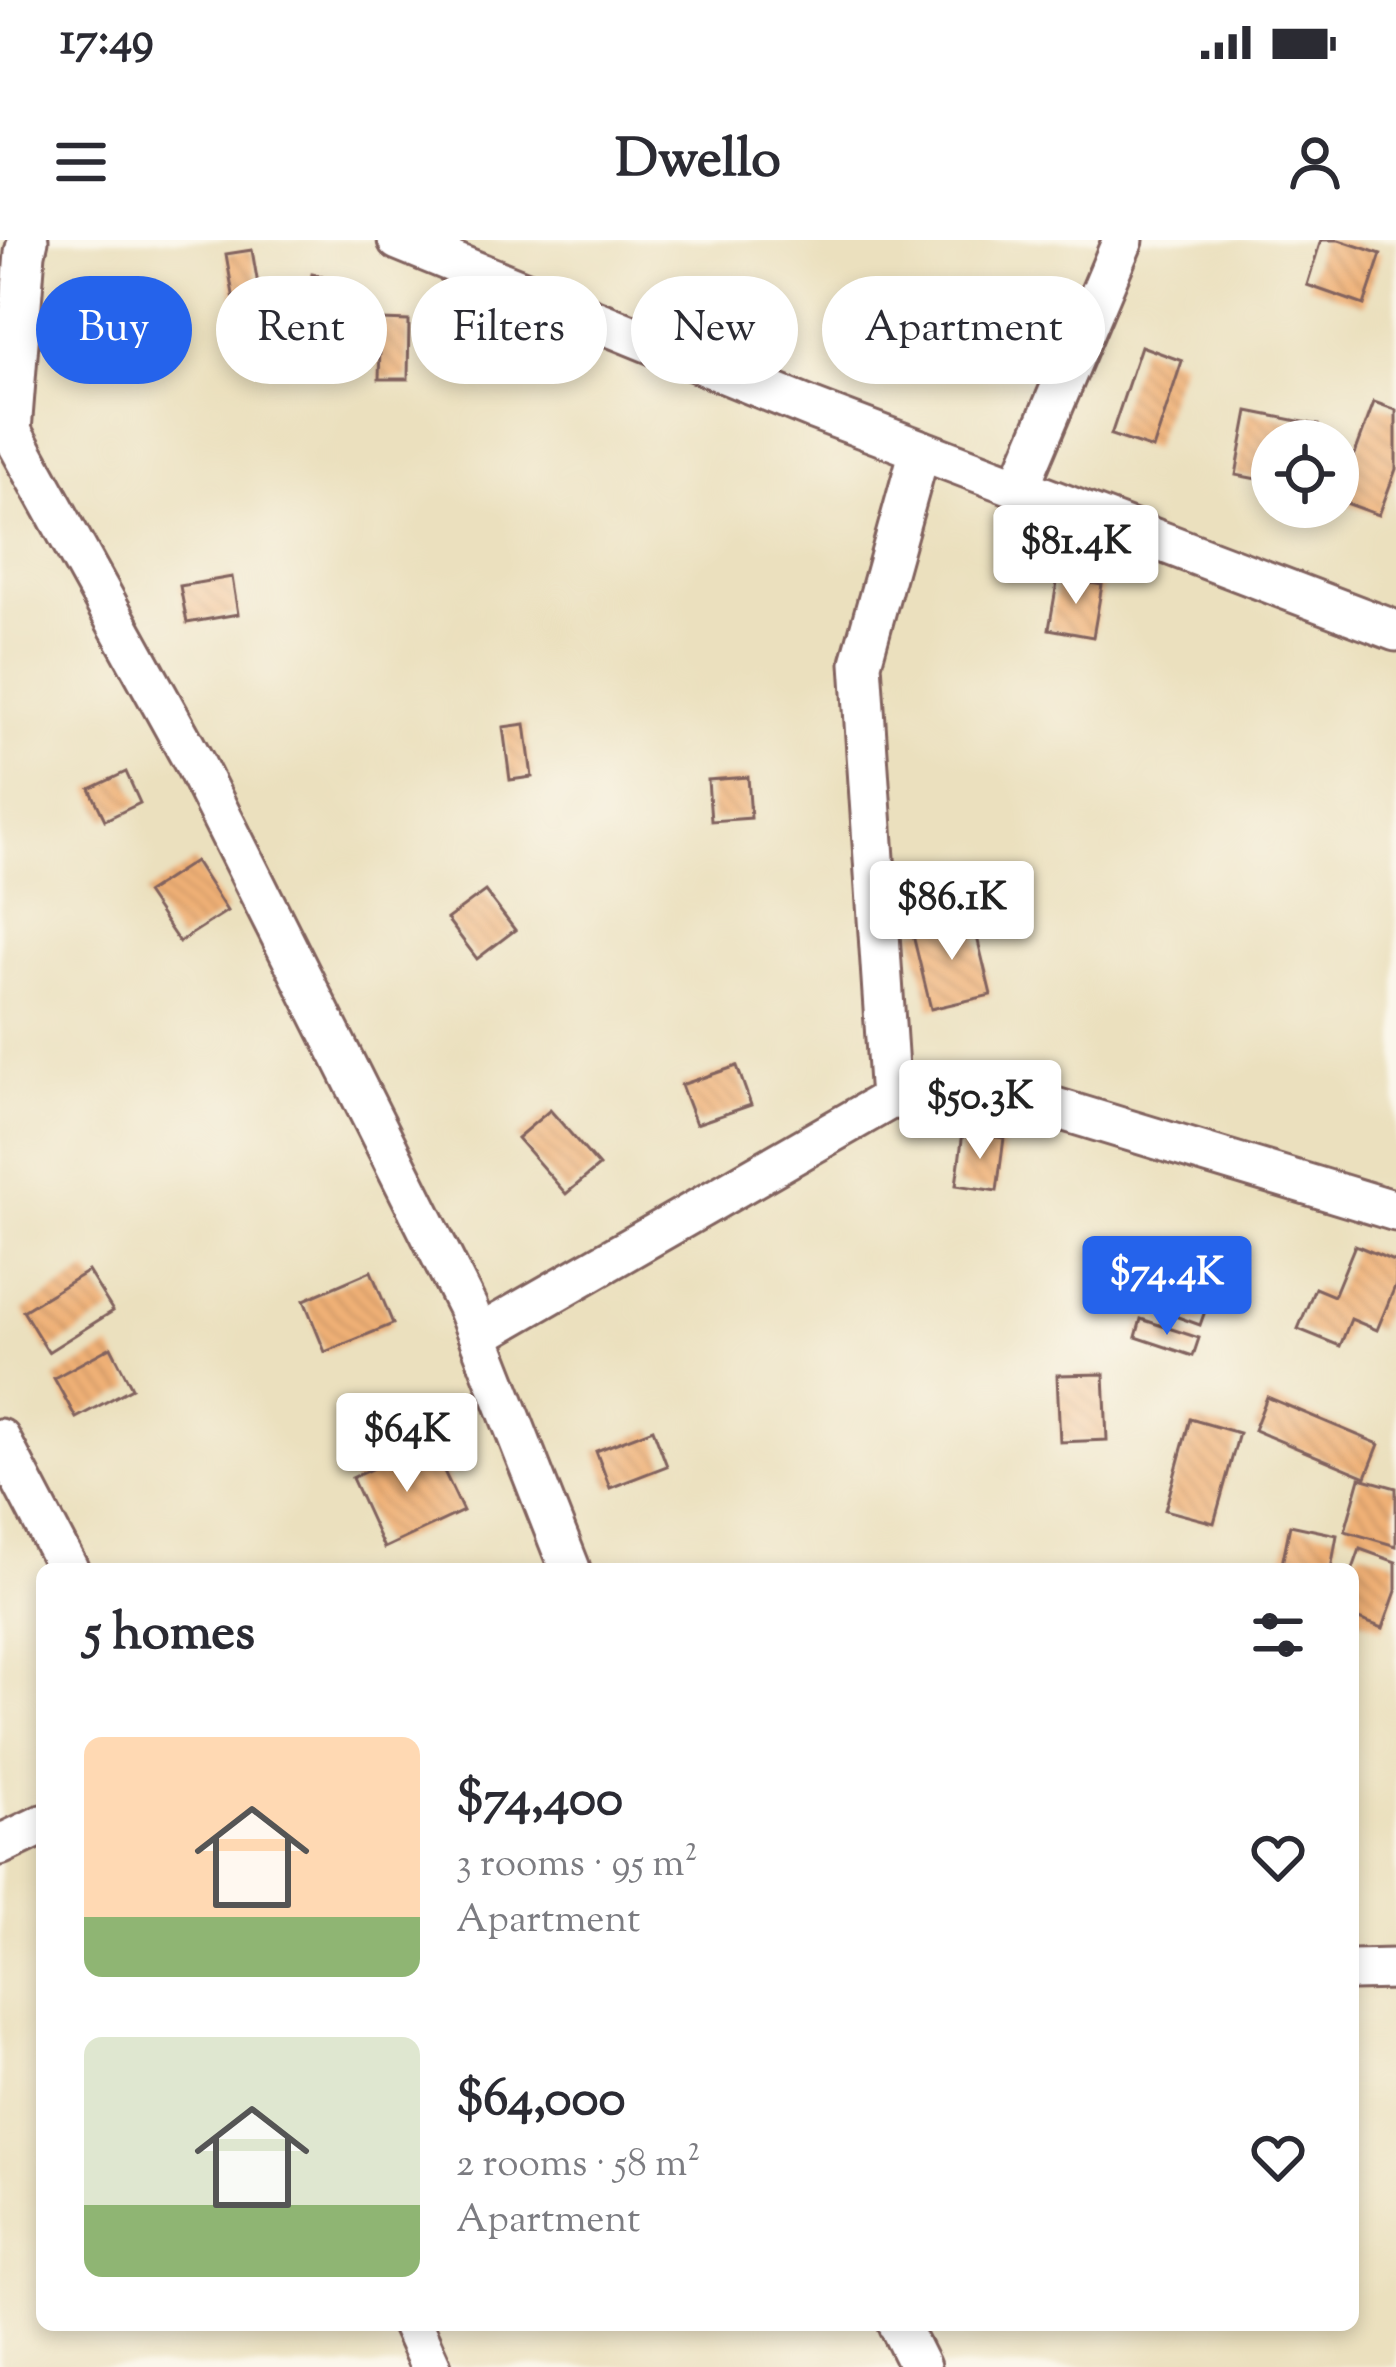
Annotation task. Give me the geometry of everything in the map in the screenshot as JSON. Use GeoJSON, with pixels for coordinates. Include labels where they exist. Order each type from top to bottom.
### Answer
{"type":"FeatureCollection","features":[{"type":"Feature","properties":{"kind":"street"},"geometry":{"type":"LineString","coordinates":[[28,240],[11,431],[196,766],[467,1306],[568,1563]]}},
{"type":"Feature","properties":{"kind":"street"},"geometry":{"type":"LineString","coordinates":[[398,240],[920,450],[1396,631]]}},
{"type":"Feature","properties":{"kind":"street"},"geometry":{"type":"LineString","coordinates":[[1019,488],[1123,240]]}},
{"type":"Feature","properties":{"kind":"street"},"geometry":{"type":"LineString","coordinates":[[890,1100],[861,663],[920,450]]}},
{"type":"Feature","properties":{"kind":"street"},"geometry":{"type":"LineString","coordinates":[[479,1335],[890,1100],[1032,1101],[1396,1211]]}},
{"type":"Feature","properties":{"kind":"street"},"geometry":{"type":"LineString","coordinates":[[0,1439],[65,1563]]}},
{"type":"Feature","properties":{"kind":"street"},"geometry":{"type":"LineString","coordinates":[[0,1845],[36,1828]]}},
{"type":"Feature","properties":{"kind":"street"},"geometry":{"type":"LineString","coordinates":[[1359,1970],[1396,1969]]}},
{"type":"Feature","properties":{"kind":"street"},"geometry":{"type":"LineString","coordinates":[[415,2331],[431,2367]]}},
{"type":"Feature","properties":{"kind":"street"},"geometry":{"type":"LineString","coordinates":[[902,2331],[920,2367]]}},
{"type":"Feature","properties":{"kind":"building"},"geometry":{"type":"Polygon","coordinates":[[[1321,240],[1339,240],[1381,254],[1364,305],[1307,285],[1321,240]]]}},
{"type":"Feature","properties":{"kind":"building"},"geometry":{"type":"Polygon","coordinates":[[[252,250],[256,276],[230,276],[226,254],[252,250]]]}},
{"type":"Feature","properties":{"kind":"building"},"geometry":{"type":"Polygon","coordinates":[[[387,320],[409,321],[408,379],[387,379],[387,320]]]}},
{"type":"Feature","properties":{"kind":"building"},"geometry":{"type":"Polygon","coordinates":[[[1141,346],[1182,361],[1153,449],[1111,435],[1141,346]]]}},
{"type":"Feature","properties":{"kind":"building"},"geometry":{"type":"Polygon","coordinates":[[[1374,402],[1396,410],[1396,469],[1379,515],[1359,508],[1359,443],[1374,402]]]}},
{"type":"Feature","properties":{"kind":"building"},"geometry":{"type":"Polygon","coordinates":[[[1248,411],[1293,420],[1251,420],[1251,478],[1236,475],[1248,411]]]}},
{"type":"Feature","properties":{"kind":"building"},"geometry":{"type":"Polygon","coordinates":[[[232,577],[238,614],[187,623],[180,586],[232,577]]]}},
{"type":"Feature","properties":{"kind":"building"},"geometry":{"type":"Polygon","coordinates":[[[1058,577],[1102,585],[1093,637],[1049,629],[1058,577]]]}},
{"type":"Feature","properties":{"kind":"building"},"geometry":{"type":"Polygon","coordinates":[[[525,724],[532,777],[510,780],[503,727],[525,724]]]}},
{"type":"Feature","properties":{"kind":"building"},"geometry":{"type":"Polygon","coordinates":[[[126,772],[140,803],[105,820],[90,789],[126,772]]]}},
{"type":"Feature","properties":{"kind":"building"},"geometry":{"type":"Polygon","coordinates":[[[748,777],[751,818],[711,821],[708,780],[748,777]]]}},
{"type":"Feature","properties":{"kind":"building"},"geometry":{"type":"Polygon","coordinates":[[[195,861],[227,911],[179,942],[146,893],[195,861]]]}},
{"type":"Feature","properties":{"kind":"building"},"geometry":{"type":"Polygon","coordinates":[[[485,891],[515,930],[477,959],[447,919],[485,891]]]}},
{"type":"Feature","properties":{"kind":"building"},"geometry":{"type":"Polygon","coordinates":[[[972,916],[991,995],[931,1009],[912,931],[972,916]]]}},
{"type":"Feature","properties":{"kind":"building"},"geometry":{"type":"Polygon","coordinates":[[[737,1066],[751,1105],[696,1124],[681,1085],[737,1066]]]}},
{"type":"Feature","properties":{"kind":"building"},"geometry":{"type":"Polygon","coordinates":[[[550,1110],[599,1166],[566,1194],[517,1138],[550,1110]]]}},
{"type":"Feature","properties":{"kind":"building"},"geometry":{"type":"Polygon","coordinates":[[[963,1132],[1004,1138],[997,1191],[956,1185],[963,1132]]]}},
{"type":"Feature","properties":{"kind":"building"},"geometry":{"type":"Polygon","coordinates":[[[1135,1242],[1219,1272],[1200,1325],[1117,1295],[1135,1242]]]}},
{"type":"Feature","properties":{"kind":"building"},"geometry":{"type":"Polygon","coordinates":[[[1355,1245],[1396,1262],[1396,1284],[1377,1330],[1351,1319],[1340,1346],[1298,1329],[1315,1288],[1334,1296],[1355,1245]]]}},
{"type":"Feature","properties":{"kind":"building"},"geometry":{"type":"Polygon","coordinates":[[[88,1271],[113,1311],[48,1352],[23,1311],[88,1271]]]}},
{"type":"Feature","properties":{"kind":"building"},"geometry":{"type":"Polygon","coordinates":[[[371,1271],[393,1324],[325,1352],[304,1300],[371,1271]]]}},
{"type":"Feature","properties":{"kind":"building"},"geometry":{"type":"Polygon","coordinates":[[[1141,1319],[1199,1338],[1193,1356],[1136,1337],[1141,1319]]]}},
{"type":"Feature","properties":{"kind":"building"},"geometry":{"type":"Polygon","coordinates":[[[111,1347],[132,1388],[76,1418],[54,1378],[111,1347]]]}},
{"type":"Feature","properties":{"kind":"building"},"geometry":{"type":"Polygon","coordinates":[[[1104,1374],[1107,1440],[1060,1442],[1057,1375],[1104,1374]]]}},
{"type":"Feature","properties":{"kind":"building"},"geometry":{"type":"Polygon","coordinates":[[[1267,1397],[1379,1444],[1366,1477],[1254,1430],[1267,1397]]]}},
{"type":"Feature","properties":{"kind":"building"},"geometry":{"type":"Polygon","coordinates":[[[1190,1419],[1239,1433],[1214,1523],[1165,1510],[1190,1419]]]}},
{"type":"Feature","properties":{"kind":"building"},"geometry":{"type":"Polygon","coordinates":[[[653,1429],[667,1466],[610,1488],[596,1451],[653,1429]]]}},
{"type":"Feature","properties":{"kind":"building"},"geometry":{"type":"Polygon","coordinates":[[[430,1442],[463,1511],[384,1548],[352,1478],[430,1442]]]}},
{"type":"Feature","properties":{"kind":"building"},"geometry":{"type":"Polygon","coordinates":[[[1360,1478],[1396,1488],[1396,1546],[1345,1531],[1360,1478]]]}},
{"type":"Feature","properties":{"kind":"building"},"geometry":{"type":"Polygon","coordinates":[[[1290,1525],[1337,1535],[1332,1563],[1282,1563],[1290,1525]]]}},
{"type":"Feature","properties":{"kind":"building"},"geometry":{"type":"Polygon","coordinates":[[[1360,1549],[1396,1562],[1396,1591],[1383,1628],[1359,1619],[1359,1563],[1355,1563],[1360,1549]]]}}]}
